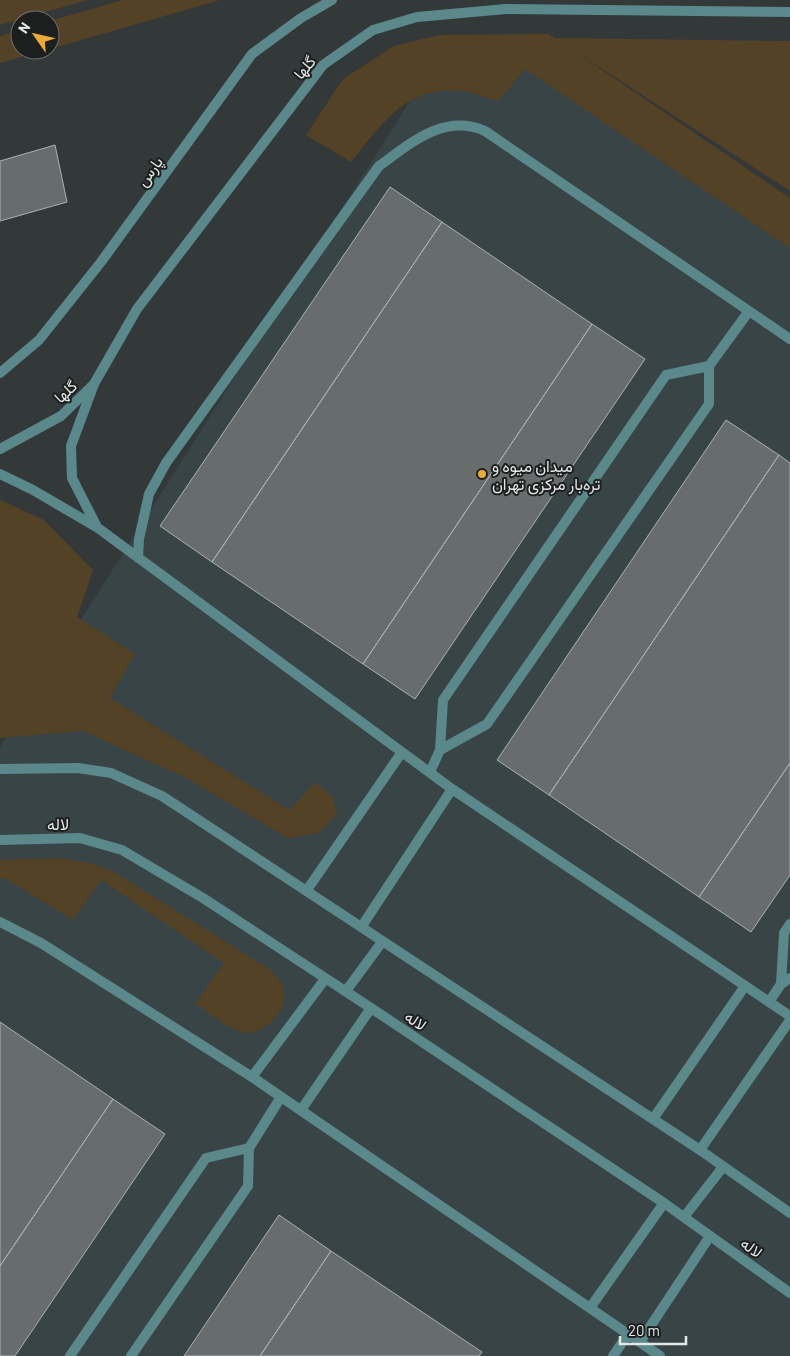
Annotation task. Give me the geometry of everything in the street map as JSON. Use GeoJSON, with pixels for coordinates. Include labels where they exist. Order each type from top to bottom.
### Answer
{"type":"FeatureCollection","features":[{"type":"Feature","properties":{"kind":"street","name":"پارس"},"geometry":{"type":"LineString","coordinates":[[0,373],[39,340],[101,262],[252,54],[301,18],[332,0]]}},
{"type":"Feature","properties":{"kind":"street","name":"گلها"},"geometry":{"type":"LineString","coordinates":[[0,449],[61,416],[94,384],[137,310],[323,65],[373,30],[417,16],[506,9],[790,12]]}},
{"type":"Feature","properties":{"kind":"street"},"geometry":{"type":"LineString","coordinates":[[138,558],[139,539],[149,494],[166,463],[380,166],[418,139],[437,129],[452,124],[471,124],[485,131],[790,339]]}},
{"type":"Feature","properties":{"kind":"street"},"geometry":{"type":"LineString","coordinates":[[440,750],[487,724],[709,404],[710,366],[749,311]]}},
{"type":"Feature","properties":{"kind":"street"},"geometry":{"type":"LineString","coordinates":[[430,772],[440,750],[444,700],[666,375],[710,366]]}},
{"type":"Feature","properties":{"kind":"street"},"geometry":{"type":"LineString","coordinates":[[94,384],[71,446],[72,478],[98,528]]}},
{"type":"Feature","properties":{"kind":"street"},"geometry":{"type":"LineString","coordinates":[[0,474],[33,490],[98,528],[452,789],[790,1018],[700,1150]]}},
{"type":"Feature","properties":{"kind":"street"},"geometry":{"type":"LineString","coordinates":[[307,890],[402,752]]}},
{"type":"Feature","properties":{"kind":"street"},"geometry":{"type":"LineString","coordinates":[[0,769],[78,768],[111,773],[162,796],[700,1150],[790,1213]]}},
{"type":"Feature","properties":{"kind":"street"},"geometry":{"type":"LineString","coordinates":[[362,926],[452,789]]}},
{"type":"Feature","properties":{"kind":"street","name":"لاله"},"geometry":{"type":"LineString","coordinates":[[0,840],[80,838],[122,850],[203,898],[346,991],[664,1203],[790,1293]]}},
{"type":"Feature","properties":{"kind":"street"},"geometry":{"type":"LineString","coordinates":[[0,922],[41,943],[252,1077],[660,1356]]}},
{"type":"Feature","properties":{"kind":"street"},"geometry":{"type":"LineString","coordinates":[[769,1002],[785,981],[784,934],[790,924]]}},
{"type":"Feature","properties":{"kind":"street"},"geometry":{"type":"LineString","coordinates":[[346,991],[382,942]]}},
{"type":"Feature","properties":{"kind":"street"},"geometry":{"type":"LineString","coordinates":[[252,1077],[325,979]]}},
{"type":"Feature","properties":{"kind":"street"},"geometry":{"type":"LineString","coordinates":[[653,1119],[745,986]]}},
{"type":"Feature","properties":{"kind":"street"},"geometry":{"type":"LineString","coordinates":[[301,1110],[371,1008]]}},
{"type":"Feature","properties":{"kind":"street"},"geometry":{"type":"LineString","coordinates":[[131,1356],[248,1186],[249,1148],[281,1097]]}},
{"type":"Feature","properties":{"kind":"street"},"geometry":{"type":"LineString","coordinates":[[70,1356],[206,1158],[249,1148]]}},
{"type":"Feature","properties":{"kind":"street"},"geometry":{"type":"LineString","coordinates":[[684,1217],[723,1167]]}},
{"type":"Feature","properties":{"kind":"street"},"geometry":{"type":"LineString","coordinates":[[590,1308],[664,1203]]}},
{"type":"Feature","properties":{"kind":"street"},"geometry":{"type":"LineString","coordinates":[[640,1342],[710,1236]]}},
{"type":"Feature","properties":{"kind":"street"},"geometry":{"type":"LineString","coordinates":[[613,1356],[628,1334]]}},
{"type":"Feature","properties":{"kind":"shaded area"},"geometry":{"type":"Polygon","coordinates":[[[0,0],[88,0],[53,10],[10,10],[10,22],[0,25],[0,0]]]}},
{"type":"Feature","properties":{"kind":"shaded area"},"geometry":{"type":"Polygon","coordinates":[[[123,0],[220,0],[60,46],[60,18],[123,0]]]}},
{"type":"Feature","properties":{"kind":"shaded area"},"geometry":{"type":"Polygon","coordinates":[[[10,33],[11,60],[0,63],[0,36],[10,33]]]}},
{"type":"Feature","properties":{"kind":"shaded area"},"geometry":{"type":"Polygon","coordinates":[[[549,34],[555,38],[790,41],[790,191],[573,50],[790,198],[790,248],[525,69],[498,101],[461,91],[442,91],[425,94],[410,101],[384,122],[351,162],[306,135],[343,79],[394,46],[439,35],[549,34]]]}},
{"type":"Feature","properties":{"kind":"shaded area","name":"میدان میوه و تره‌بار مرکزی تهران"},"geometry":{"type":"Polygon","coordinates":[[[564,50],[790,201],[790,1356],[0,1356],[0,747],[431,68],[564,50]]]}},
{"type":"Feature","properties":{"kind":"shaded area"},"geometry":{"type":"Polygon","coordinates":[[[0,500],[44,520],[93,570],[77,617],[135,654],[110,698],[289,810],[316,782],[333,798],[337,814],[318,833],[288,838],[186,778],[83,731],[0,738],[0,500]]]}},
{"type":"Feature","properties":{"kind":"shaded area"},"geometry":{"type":"Polygon","coordinates":[[[57,858],[86,862],[111,870],[269,969],[281,982],[285,994],[280,1010],[275,1018],[261,1029],[246,1033],[227,1026],[195,1004],[224,963],[101,880],[73,920],[8,880],[0,878],[0,860],[57,858]]]}},
{"type":"Feature","properties":{"kind":"building"},"geometry":{"type":"Polygon","coordinates":[[[55,145],[67,202],[0,221],[0,161],[55,145]]]}},
{"type":"Feature","properties":{"kind":"building"},"geometry":{"type":"Polygon","coordinates":[[[390,187],[442,222],[212,562],[160,526],[390,187]]]}},
{"type":"Feature","properties":{"kind":"building"},"geometry":{"type":"Polygon","coordinates":[[[442,222],[592,324],[363,664],[212,562],[442,222]]]}},
{"type":"Feature","properties":{"kind":"building"},"geometry":{"type":"Polygon","coordinates":[[[592,324],[645,359],[415,699],[363,664],[592,324]]]}},
{"type":"Feature","properties":{"kind":"building"},"geometry":{"type":"Polygon","coordinates":[[[726,420],[779,455],[549,795],[497,760],[726,420]]]}},
{"type":"Feature","properties":{"kind":"building"},"geometry":{"type":"Polygon","coordinates":[[[779,455],[790,463],[790,763],[699,897],[549,795],[779,455]]]}},
{"type":"Feature","properties":{"kind":"building"},"geometry":{"type":"Polygon","coordinates":[[[790,763],[790,875],[751,932],[699,897],[790,763]]]}},
{"type":"Feature","properties":{"kind":"building"},"geometry":{"type":"Polygon","coordinates":[[[0,1022],[113,1099],[0,1266],[0,1022]]]}},
{"type":"Feature","properties":{"kind":"building"},"geometry":{"type":"Polygon","coordinates":[[[113,1099],[165,1134],[15,1356],[0,1356],[0,1266],[113,1099]]]}},
{"type":"Feature","properties":{"kind":"building"},"geometry":{"type":"Polygon","coordinates":[[[279,1215],[331,1251],[260,1356],[184,1356],[279,1215]]]}},
{"type":"Feature","properties":{"kind":"building"},"geometry":{"type":"Polygon","coordinates":[[[331,1251],[482,1352],[479,1356],[260,1356],[331,1251]]]}},
{"type":"Feature","properties":{"kind":"place","name":"میدان میوه و تره‌بار مرکزی تهران"},"geometry":{"type":"Point","coordinates":[482,474]}}]}
